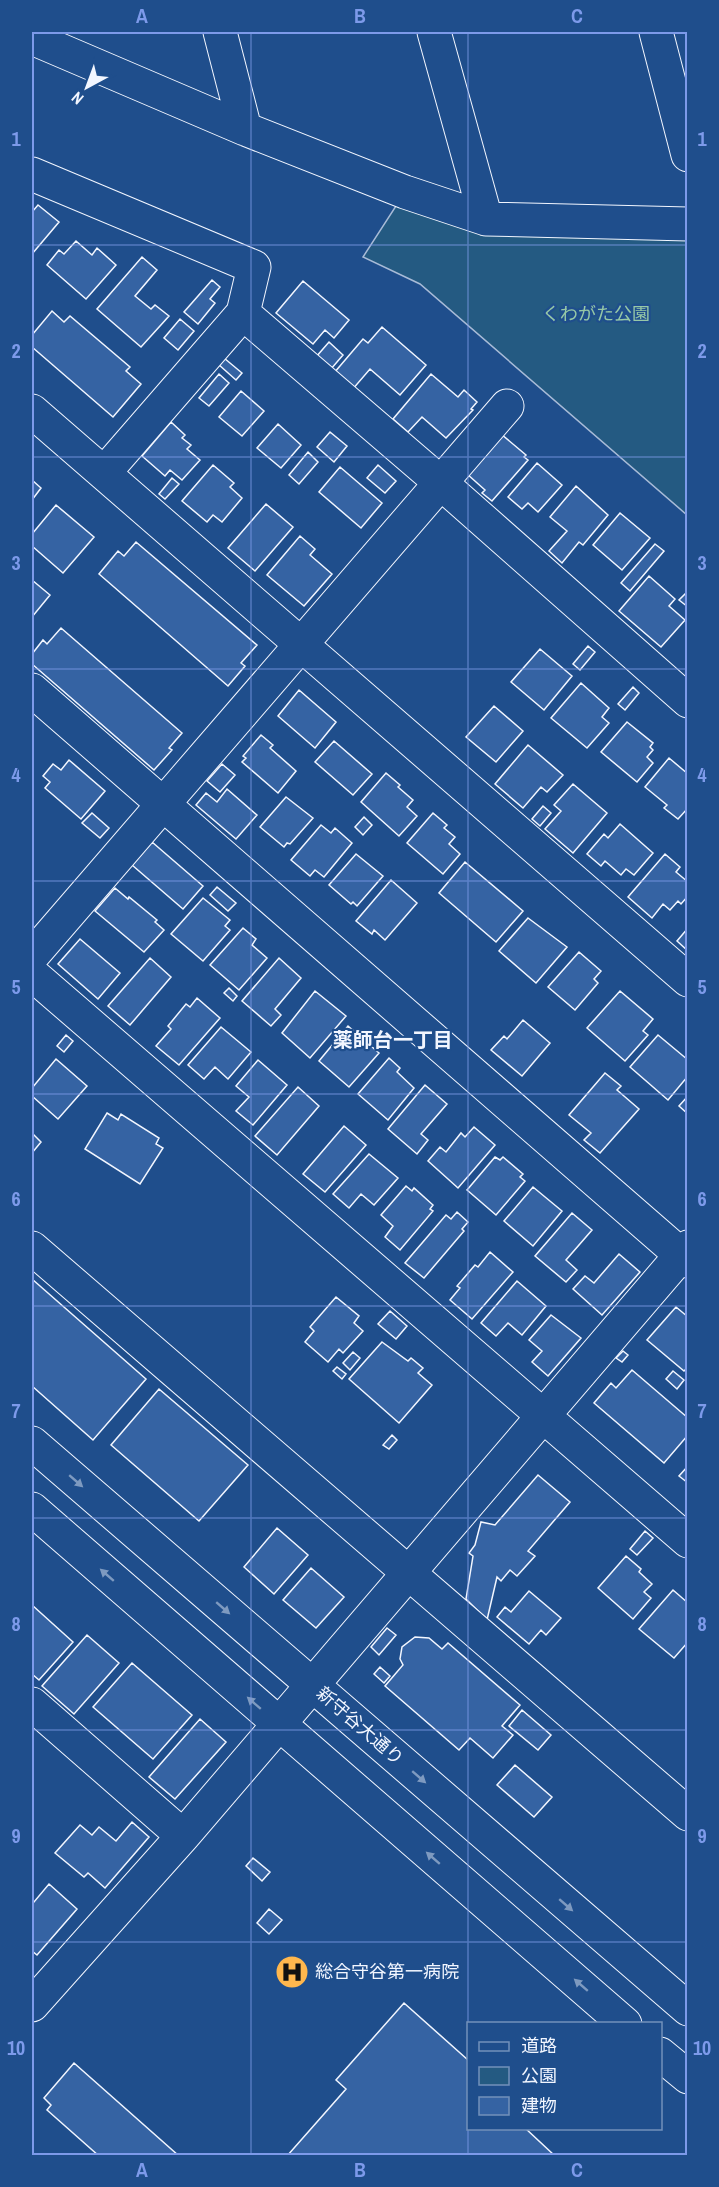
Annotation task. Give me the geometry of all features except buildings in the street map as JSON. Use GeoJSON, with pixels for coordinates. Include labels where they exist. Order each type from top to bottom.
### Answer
{"type":"FeatureCollection","features":[{"type":"Feature","properties":{"kind":"street"},"geometry":{"type":"LineString","coordinates":[[220,32],[244,129]]}},
{"type":"Feature","properties":{"kind":"street"},"geometry":{"type":"LineString","coordinates":[[434,32],[486,219]]}},
{"type":"Feature","properties":{"kind":"street"},"geometry":{"type":"LineString","coordinates":[[656,32],[687,155]]}},
{"type":"Feature","properties":{"kind":"street"},"geometry":{"type":"LineString","coordinates":[[32,38],[244,129],[405,192],[486,219],[687,224]]}},
{"type":"Feature","properties":{"kind":"street"},"geometry":{"type":"LineString","coordinates":[[32,174],[254,267],[243,313],[104,473]]}},
{"type":"Feature","properties":{"kind":"street"},"geometry":{"type":"LineString","coordinates":[[243,313],[441,483],[687,701]]}},
{"type":"Feature","properties":{"kind":"street"},"geometry":{"type":"LineString","coordinates":[[32,956],[507,406]]}},
{"type":"Feature","properties":{"kind":"street"},"geometry":{"type":"LineString","coordinates":[[32,411],[687,980]]}},
{"type":"Feature","properties":{"kind":"street"},"geometry":{"type":"LineString","coordinates":[[32,690],[685,1254],[541,1415],[183,1836],[35,1994]]}},
{"type":"Feature","properties":{"kind":"street"},"geometry":{"type":"LineString","coordinates":[[32,974],[687,1541]]}},
{"type":"Feature","properties":{"kind":"street"},"geometry":{"type":"LineString","coordinates":[[32,1248],[687,1814]]}},
{"type":"Feature","properties":{"kind":"street","name":"新守谷大通り"},"geometry":{"type":"LineString","coordinates":[[32,1443],[687,2010]]}},
{"type":"Feature","properties":{"kind":"street"},"geometry":{"type":"LineString","coordinates":[[32,1509],[623,2022]]}},
{"type":"Feature","properties":{"kind":"street"},"geometry":{"type":"LineString","coordinates":[[32,1704],[183,1836]]}},
{"type":"Feature","properties":{"kind":"street"},"geometry":{"type":"LineString","coordinates":[[662,2056],[687,2077]]}},
{"type":"Feature","properties":{"kind":"green space","name":"くわがた公園"},"geometry":{"type":"Polygon","coordinates":[[[405,192],[687,224],[687,515],[420,284],[363,257],[405,192]]]}},
{"type":"Feature","properties":{"kind":"place","name":"総合守谷第一病院"},"geometry":{"type":"Point","coordinates":[292,1972]}},
{"type":"Feature","properties":{"kind":"district","name":"薬師台一丁目"},"geometry":{"type":"Point","coordinates":[393,1040]}}]}
